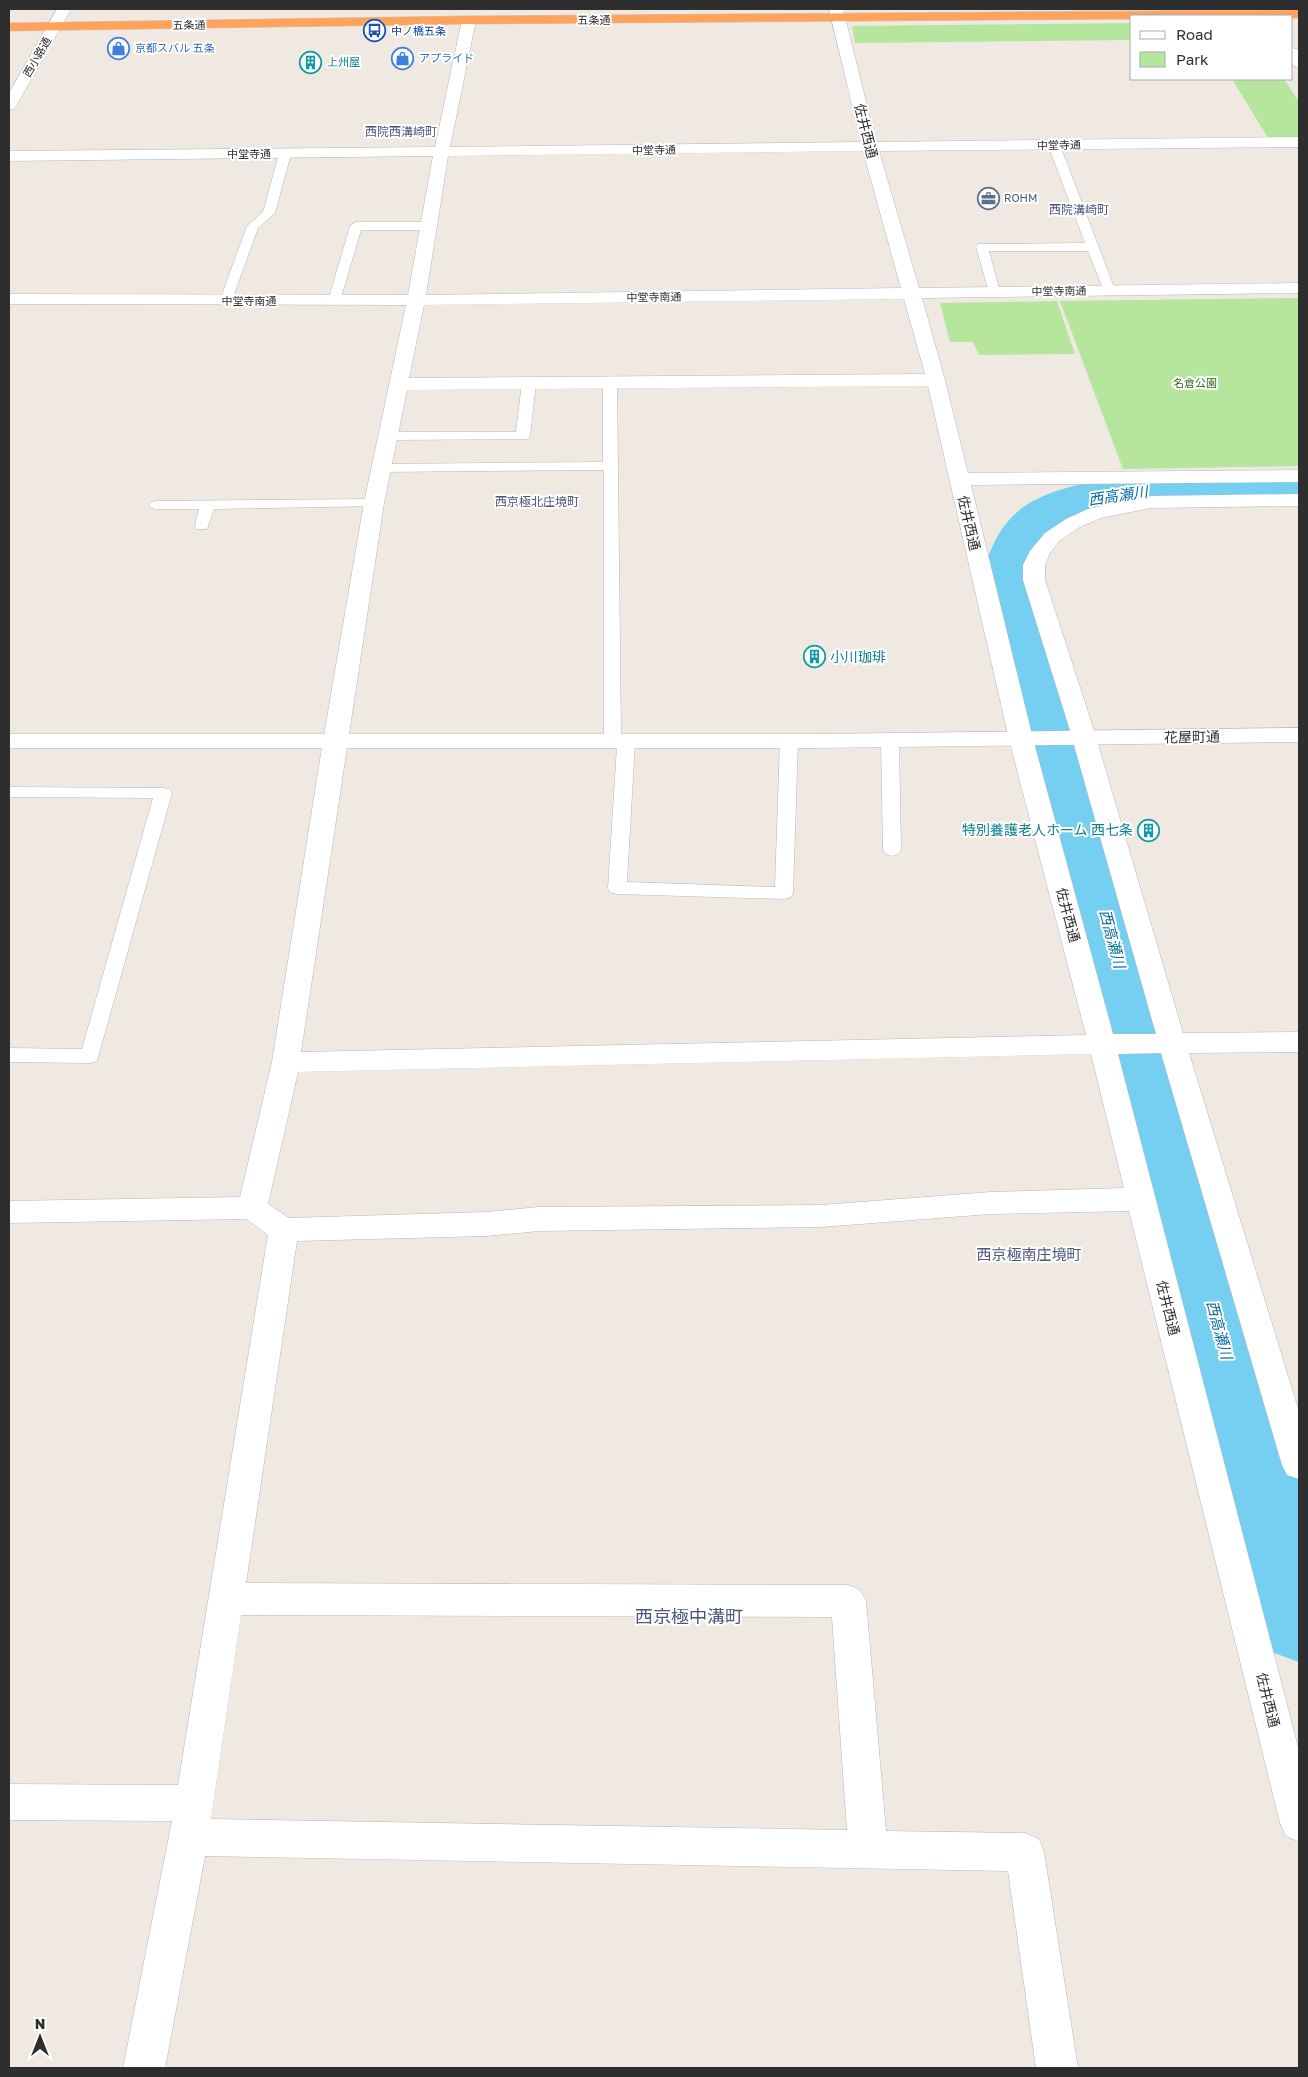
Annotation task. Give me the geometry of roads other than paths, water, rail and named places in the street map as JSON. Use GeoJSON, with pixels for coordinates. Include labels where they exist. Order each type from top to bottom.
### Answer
{"type":"FeatureCollection","features":[{"type":"Feature","properties":{"kind":"highway","name":"五条通"},"geometry":{"type":"LineString","coordinates":[[9,18],[468,20],[1062,9]]}},
{"type":"Feature","properties":{"kind":"highway","name":"五条通"},"geometry":{"type":"LineString","coordinates":[[9,27],[59,18],[460,11],[1299,14]]}},
{"type":"Feature","properties":{"kind":"street","name":"佐井西通"},"geometry":{"type":"LineString","coordinates":[[837,12],[870,147],[910,294],[936,380],[959,479],[1028,739],[1140,1200],[1299,1822]]}},
{"type":"Feature","properties":{"kind":"street","name":"西小路通"},"geometry":{"type":"LineString","coordinates":[[9,106],[59,18]]}},
{"type":"Feature","properties":{"kind":"street"},"geometry":{"type":"LineString","coordinates":[[252,1208],[286,1062],[335,741],[374,503],[416,300],[441,153],[468,20]]}},
{"type":"Feature","properties":{"kind":"street","name":"中堂寺通"},"geometry":{"type":"LineString","coordinates":[[9,156],[441,153],[1299,142]]}},
{"type":"Feature","properties":{"kind":"street","name":"中堂寺南通"},"geometry":{"type":"LineString","coordinates":[[9,299],[334,301],[1299,288]]}},
{"type":"Feature","properties":{"kind":"street"},"geometry":{"type":"LineString","coordinates":[[399,384],[936,380]]}},
{"type":"Feature","properties":{"kind":"street"},"geometry":{"type":"LineString","coordinates":[[959,479],[1299,476]]}},
{"type":"Feature","properties":{"kind":"street"},"geometry":{"type":"LineString","coordinates":[[1299,500],[1151,502],[1095,513],[1073,523],[1052,536],[1040,551],[1034,564],[1034,580],[1080,739],[1299,1465]]}},
{"type":"Feature","properties":{"kind":"street","name":"花屋町通"},"geometry":{"type":"LineString","coordinates":[[9,741],[620,742],[1080,739],[1299,735]]}},
{"type":"Feature","properties":{"kind":"street"},"geometry":{"type":"LineString","coordinates":[[286,1062],[1102,1044],[1299,1042]]}},
{"type":"Feature","properties":{"kind":"street"},"geometry":{"type":"LineString","coordinates":[[9,1212],[252,1208],[284,1230],[486,1224],[539,1219],[821,1216],[991,1203],[1140,1200]]}},
{"type":"Feature","properties":{"kind":"street"},"geometry":{"type":"LineString","coordinates":[[144,2068],[192,1820],[284,1230]]}},
{"type":"Feature","properties":{"kind":"street"},"geometry":{"type":"LineString","coordinates":[[226,1599],[848,1601],[868,1849]]}},
{"type":"Feature","properties":{"kind":"street"},"geometry":{"type":"LineString","coordinates":[[9,1802],[192,1820],[868,1849],[1025,1852],[1057,2068]]}},
{"type":"Feature","properties":{"kind":"lane"},"geometry":{"type":"LineString","coordinates":[[1054,145],[1110,290]]}},
{"type":"Feature","properties":{"kind":"lane"},"geometry":{"type":"LineString","coordinates":[[226,300],[253,226],[269,213],[285,154]]}},
{"type":"Feature","properties":{"kind":"lane"},"geometry":{"type":"LineString","coordinates":[[334,301],[356,226],[429,226]]}},
{"type":"Feature","properties":{"kind":"lane"},"geometry":{"type":"LineString","coordinates":[[994,292],[982,248],[1092,247]]}},
{"type":"Feature","properties":{"kind":"lane"},"geometry":{"type":"LineString","coordinates":[[610,382],[620,742],[617,888],[784,893],[789,741]]}},
{"type":"Feature","properties":{"kind":"lane"},"geometry":{"type":"LineString","coordinates":[[388,436],[523,436],[528,383]]}},
{"type":"Feature","properties":{"kind":"lane"},"geometry":{"type":"LineString","coordinates":[[381,468],[611,466]]}},
{"type":"Feature","properties":{"kind":"lane"},"geometry":{"type":"LineString","coordinates":[[156,505],[374,503]]}},
{"type":"Feature","properties":{"kind":"lane"},"geometry":{"type":"LineString","coordinates":[[202,526],[208,505]]}},
{"type":"Feature","properties":{"kind":"lane"},"geometry":{"type":"LineString","coordinates":[[890,740],[892,850]]}},
{"type":"Feature","properties":{"kind":"lane"},"geometry":{"type":"LineString","coordinates":[[9,792],[163,793],[90,1056],[9,1055]]}},
{"type":"Feature","properties":{"kind":"waterway","name":"西高瀬川"},"geometry":{"type":"LineString","coordinates":[[1247,490],[1266,481]]}},
{"type":"Feature","properties":{"kind":"waterway","name":"西高瀬川"},"geometry":{"type":"LineString","coordinates":[[1299,489],[1145,491],[1085,500],[1058,509],[1035,524],[1019,544],[1011,572],[1299,1620]]}},
{"type":"Feature","properties":{"kind":"place","name":"中ノ橋五条"},"geometry":{"type":"Point","coordinates":[375,31]}},
{"type":"Feature","properties":{"kind":"place","name":"京都スバル 五条"},"geometry":{"type":"Point","coordinates":[119,48]}},
{"type":"Feature","properties":{"kind":"place","name":"アプライド"},"geometry":{"type":"Point","coordinates":[403,58]}},
{"type":"Feature","properties":{"kind":"place","name":"上州屋"},"geometry":{"type":"Point","coordinates":[311,62]}},
{"type":"Feature","properties":{"kind":"place","name":"ROHM"},"geometry":{"type":"Point","coordinates":[988,198]}},
{"type":"Feature","properties":{"kind":"place","name":"小川珈琲"},"geometry":{"type":"Point","coordinates":[814,657]}},
{"type":"Feature","properties":{"kind":"place","name":"特別養護老人ホーム 西七条"},"geometry":{"type":"Point","coordinates":[1149,830]}},
{"type":"Feature","properties":{"kind":"district","name":"西院西溝崎町"},"geometry":{"type":"Point","coordinates":[401,132]}},
{"type":"Feature","properties":{"kind":"district","name":"西院溝崎町"},"geometry":{"type":"Point","coordinates":[1079,210]}},
{"type":"Feature","properties":{"kind":"district","name":"西京極北庄境町"},"geometry":{"type":"Point","coordinates":[537,502]}},
{"type":"Feature","properties":{"kind":"district","name":"西京極南庄境町"},"geometry":{"type":"Point","coordinates":[1029,1255]}},
{"type":"Feature","properties":{"kind":"district","name":"西京極中溝町"},"geometry":{"type":"Point","coordinates":[689,1617]}},
{"type":"Feature","properties":{"kind":"park label","name":"名倉公園"},"geometry":{"type":"Point","coordinates":[1195,383]}}]}
